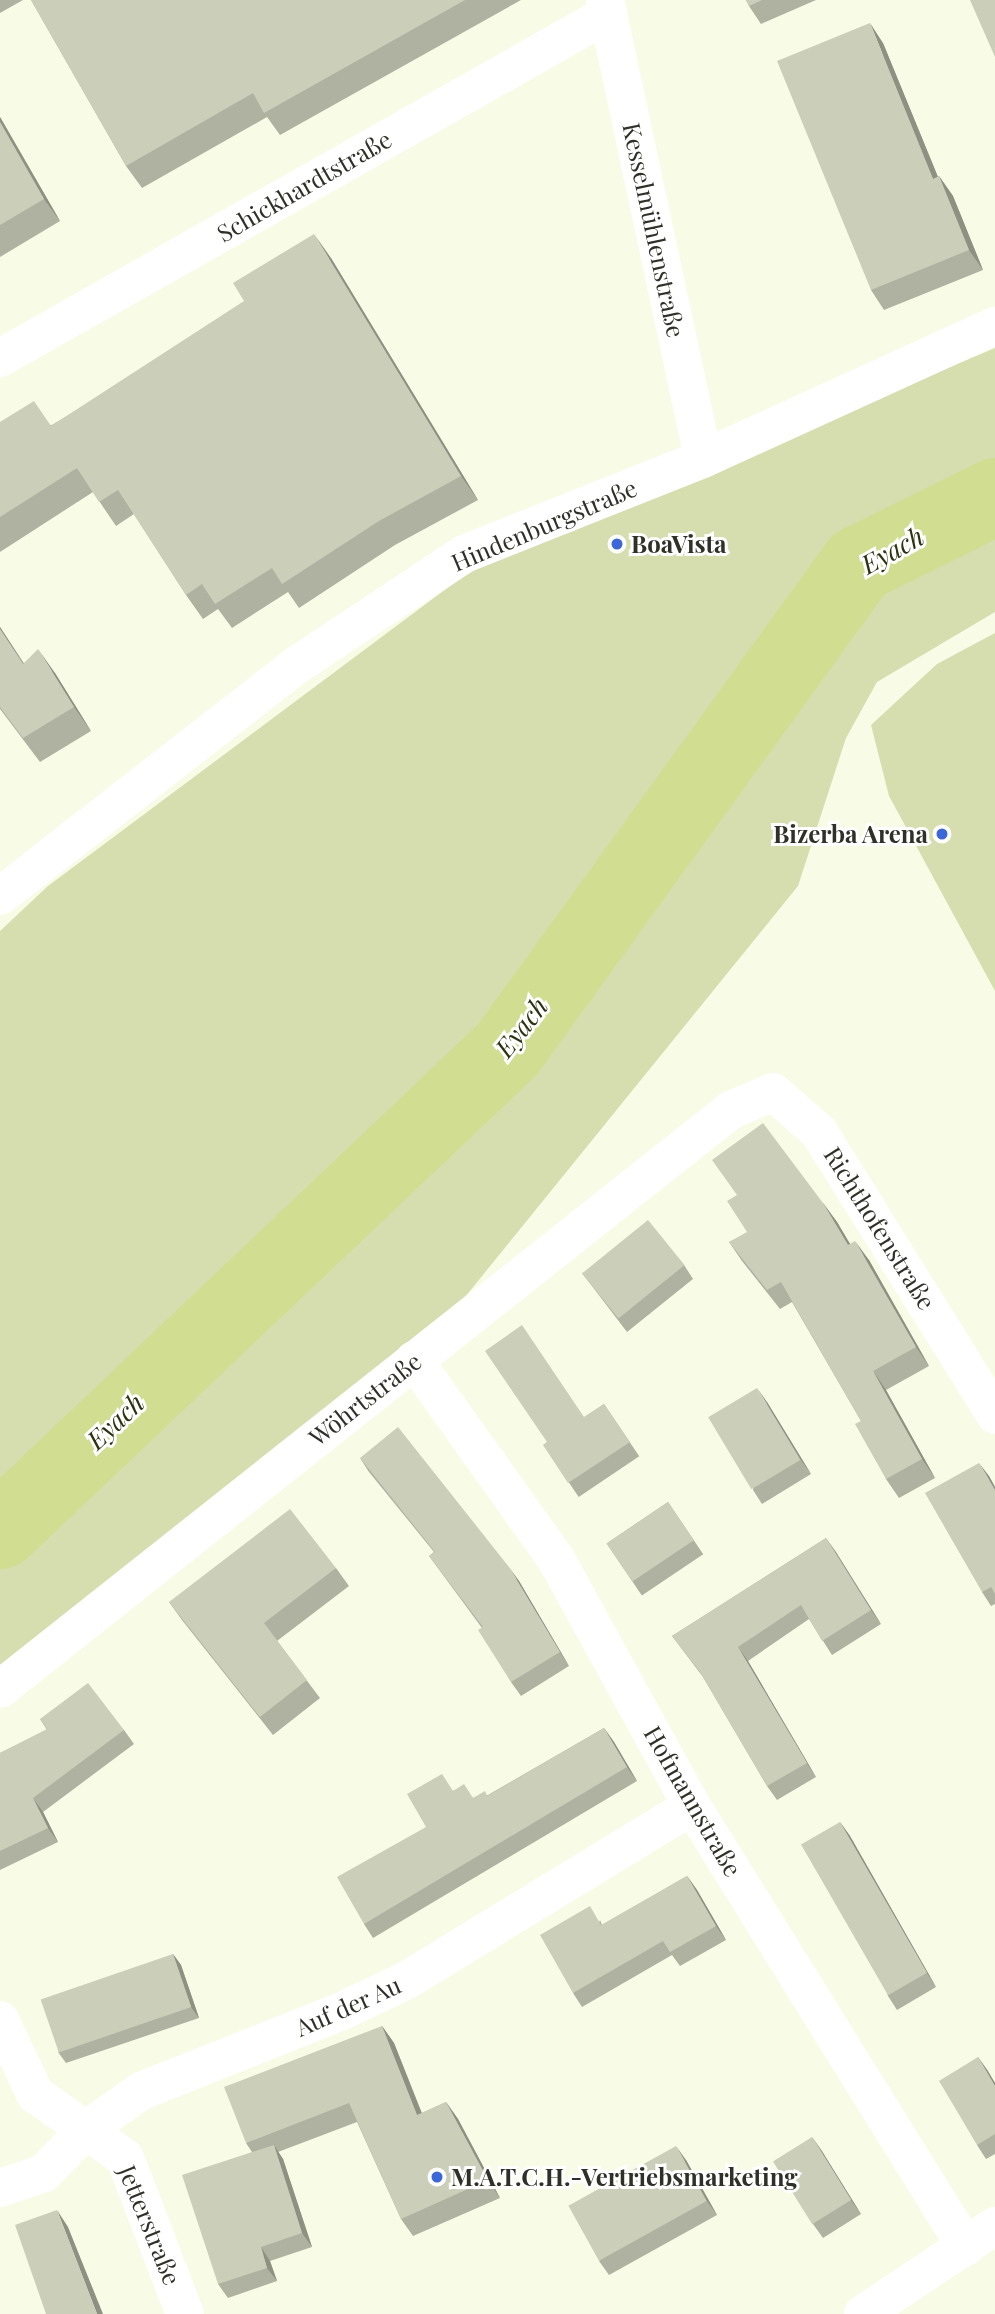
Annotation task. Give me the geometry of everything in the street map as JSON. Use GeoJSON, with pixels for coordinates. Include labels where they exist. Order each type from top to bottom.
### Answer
{"type":"FeatureCollection","features":[{"type":"Feature","properties":{"kind":"street","name":"Schickhardtstraße"},"geometry":{"type":"LineString","coordinates":[[0,358],[607,7]]}},
{"type":"Feature","properties":{"kind":"street","name":"Kesselmühlenstraße"},"geometry":{"type":"LineString","coordinates":[[607,7],[703,459]]}},
{"type":"Feature","properties":{"kind":"street","name":"Hindenburgstraße"},"geometry":{"type":"LineString","coordinates":[[0,895],[294,667],[464,554],[703,459],[995,326]]}},
{"type":"Feature","properties":{"kind":"street","name":"Richthofenstraße"},"geometry":{"type":"LineString","coordinates":[[731,1110],[773,1092],[819,1132],[995,1415]]}},
{"type":"Feature","properties":{"kind":"street","name":"Wöhrtstraße"},"geometry":{"type":"LineString","coordinates":[[0,1689],[731,1110]]}},
{"type":"Feature","properties":{"kind":"street","name":"Hofmannstraße"},"geometry":{"type":"LineString","coordinates":[[414,1360],[556,1559],[692,1806],[981,2236]]}},
{"type":"Feature","properties":{"kind":"street","name":"Auf der Au"},"geometry":{"type":"LineString","coordinates":[[0,2188],[44,2173],[86,2130],[141,2091],[340,2012],[407,1980],[692,1806]]}},
{"type":"Feature","properties":{"kind":"street","name":"Jetterstraße"},"geometry":{"type":"LineString","coordinates":[[0,2020],[35,2094],[125,2158],[185,2314]]}},
{"type":"Feature","properties":{"kind":"street"},"geometry":{"type":"LineString","coordinates":[[891,2308],[981,2236]]}},
{"type":"Feature","properties":{"kind":"green space"},"geometry":{"type":"Polygon","coordinates":[[[995,348],[995,612],[877,682],[846,738],[798,886],[414,1360],[0,1689],[0,931],[48,886],[474,568],[995,348]]]}},
{"type":"Feature","properties":{"kind":"green space","name":"Bizerba Arena"},"geometry":{"type":"Polygon","coordinates":[[[995,633],[995,991],[889,796],[871,725],[937,664],[995,633]]]}},
{"type":"Feature","properties":{"kind":"building"},"geometry":{"type":"Polygon","coordinates":[[[31,0],[465,0],[264,113],[253,93],[126,166],[31,0]]]}},
{"type":"Feature","properties":{"kind":"building"},"geometry":{"type":"Polygon","coordinates":[[[746,0],[762,0],[749,6],[746,0]]]}},
{"type":"Feature","properties":{"kind":"building"},"geometry":{"type":"Polygon","coordinates":[[[970,0],[995,0],[995,57],[970,0]]]}},
{"type":"Feature","properties":{"kind":"building"},"geometry":{"type":"Polygon","coordinates":[[[870,23],[933,179],[939,176],[969,250],[871,290],[777,61],[870,23]]]}},
{"type":"Feature","properties":{"kind":"building"},"geometry":{"type":"Polygon","coordinates":[[[0,122],[44,199],[0,225],[0,122]]]}},
{"type":"Feature","properties":{"kind":"building"},"geometry":{"type":"Polygon","coordinates":[[[314,234],[461,476],[379,521],[282,584],[272,568],[215,604],[202,584],[186,595],[118,490],[99,502],[77,468],[0,517],[0,422],[34,401],[51,426],[244,301],[233,283],[314,234]]]}},
{"type":"Feature","properties":{"kind":"building"},"geometry":{"type":"Polygon","coordinates":[[[0,629],[23,664],[38,649],[74,707],[23,738],[0,707],[0,629]]]}},
{"type":"Feature","properties":{"kind":"building"},"geometry":{"type":"Polygon","coordinates":[[[763,1123],[823,1203],[848,1245],[855,1241],[916,1347],[873,1371],[922,1459],[886,1479],[855,1424],[861,1421],[781,1282],[767,1290],[729,1242],[747,1232],[727,1201],[737,1195],[712,1160],[763,1123]]]}},
{"type":"Feature","properties":{"kind":"building"},"geometry":{"type":"Polygon","coordinates":[[[648,1220],[685,1265],[618,1319],[582,1273],[648,1220]]]}},
{"type":"Feature","properties":{"kind":"building"},"geometry":{"type":"Polygon","coordinates":[[[522,1325],[584,1417],[604,1404],[630,1442],[568,1483],[543,1445],[547,1442],[485,1351],[522,1325]]]}},
{"type":"Feature","properties":{"kind":"building"},"geometry":{"type":"Polygon","coordinates":[[[757,1388],[800,1460],[751,1489],[708,1417],[757,1388]]]}},
{"type":"Feature","properties":{"kind":"building"},"geometry":{"type":"Polygon","coordinates":[[[398,1427],[509,1567],[560,1652],[511,1682],[478,1630],[483,1627],[429,1556],[435,1552],[360,1458],[398,1427]]]}},
{"type":"Feature","properties":{"kind":"building"},"geometry":{"type":"Polygon","coordinates":[[[979,1463],[995,1490],[995,1594],[991,1587],[982,1592],[925,1493],[979,1463]]]}},
{"type":"Feature","properties":{"kind":"building"},"geometry":{"type":"Polygon","coordinates":[[[668,1502],[694,1540],[632,1582],[607,1543],[668,1502]]]}},
{"type":"Feature","properties":{"kind":"building"},"geometry":{"type":"Polygon","coordinates":[[[290,1509],[336,1568],[264,1623],[307,1680],[260,1717],[169,1602],[290,1509]]]}},
{"type":"Feature","properties":{"kind":"building"},"geometry":{"type":"Polygon","coordinates":[[[826,1538],[871,1610],[822,1641],[801,1605],[738,1647],[807,1763],[767,1786],[700,1672],[672,1636],[826,1538]]]}},
{"type":"Feature","properties":{"kind":"building"},"geometry":{"type":"Polygon","coordinates":[[[88,1683],[124,1730],[33,1798],[48,1828],[0,1851],[0,1753],[47,1729],[40,1719],[88,1683]]]}},
{"type":"Feature","properties":{"kind":"building"},"geometry":{"type":"Polygon","coordinates":[[[604,1728],[627,1767],[364,1924],[337,1877],[426,1827],[407,1794],[442,1774],[453,1791],[464,1784],[473,1798],[485,1791],[487,1796],[604,1728]]]}},
{"type":"Feature","properties":{"kind":"building"},"geometry":{"type":"Polygon","coordinates":[[[840,1822],[927,1973],[888,1995],[801,1844],[840,1822]]]}},
{"type":"Feature","properties":{"kind":"building"},"geometry":{"type":"Polygon","coordinates":[[[687,1876],[716,1926],[670,1952],[663,1941],[573,1993],[540,1935],[590,1906],[601,1925],[687,1876]]]}},
{"type":"Feature","properties":{"kind":"building"},"geometry":{"type":"Polygon","coordinates":[[[173,1954],[191,2007],[59,2053],[41,2000],[173,1954]]]}},
{"type":"Feature","properties":{"kind":"building"},"geometry":{"type":"Polygon","coordinates":[[[382,2026],[417,2115],[446,2102],[488,2180],[401,2219],[349,2103],[246,2143],[224,2087],[382,2026]]]}},
{"type":"Feature","properties":{"kind":"building"},"geometry":{"type":"Polygon","coordinates":[[[978,2057],[995,2086],[995,2134],[977,2145],[939,2081],[978,2057]]]}},
{"type":"Feature","properties":{"kind":"building"},"geometry":{"type":"Polygon","coordinates":[[[812,2137],[851,2200],[812,2224],[773,2161],[812,2137]]]}},
{"type":"Feature","properties":{"kind":"building"},"geometry":{"type":"Polygon","coordinates":[[[274,2145],[302,2233],[261,2247],[267,2268],[218,2284],[182,2175],[274,2145]]]}},
{"type":"Feature","properties":{"kind":"building"},"geometry":{"type":"Polygon","coordinates":[[[676,2146],[707,2201],[599,2261],[568,2206],[676,2146]]]}},
{"type":"Feature","properties":{"kind":"building"},"geometry":{"type":"Polygon","coordinates":[[[57,2210],[97,2314],[46,2314],[15,2225],[57,2210]]]}},
{"type":"Feature","properties":{"kind":"waterway","name":"Eyach"},"geometry":{"type":"LineString","coordinates":[[0,1530],[507,1049],[858,564],[995,496]]}},
{"type":"Feature","properties":{"kind":"place","name":"BoaVista"},"geometry":{"type":"Point","coordinates":[617,544]}},
{"type":"Feature","properties":{"kind":"place","name":"Bizerba Arena"},"geometry":{"type":"Point","coordinates":[942,834]}},
{"type":"Feature","properties":{"kind":"place","name":"M.A.T.C.H.-Vertriebsmarketing"},"geometry":{"type":"Point","coordinates":[437,2177]}}]}
